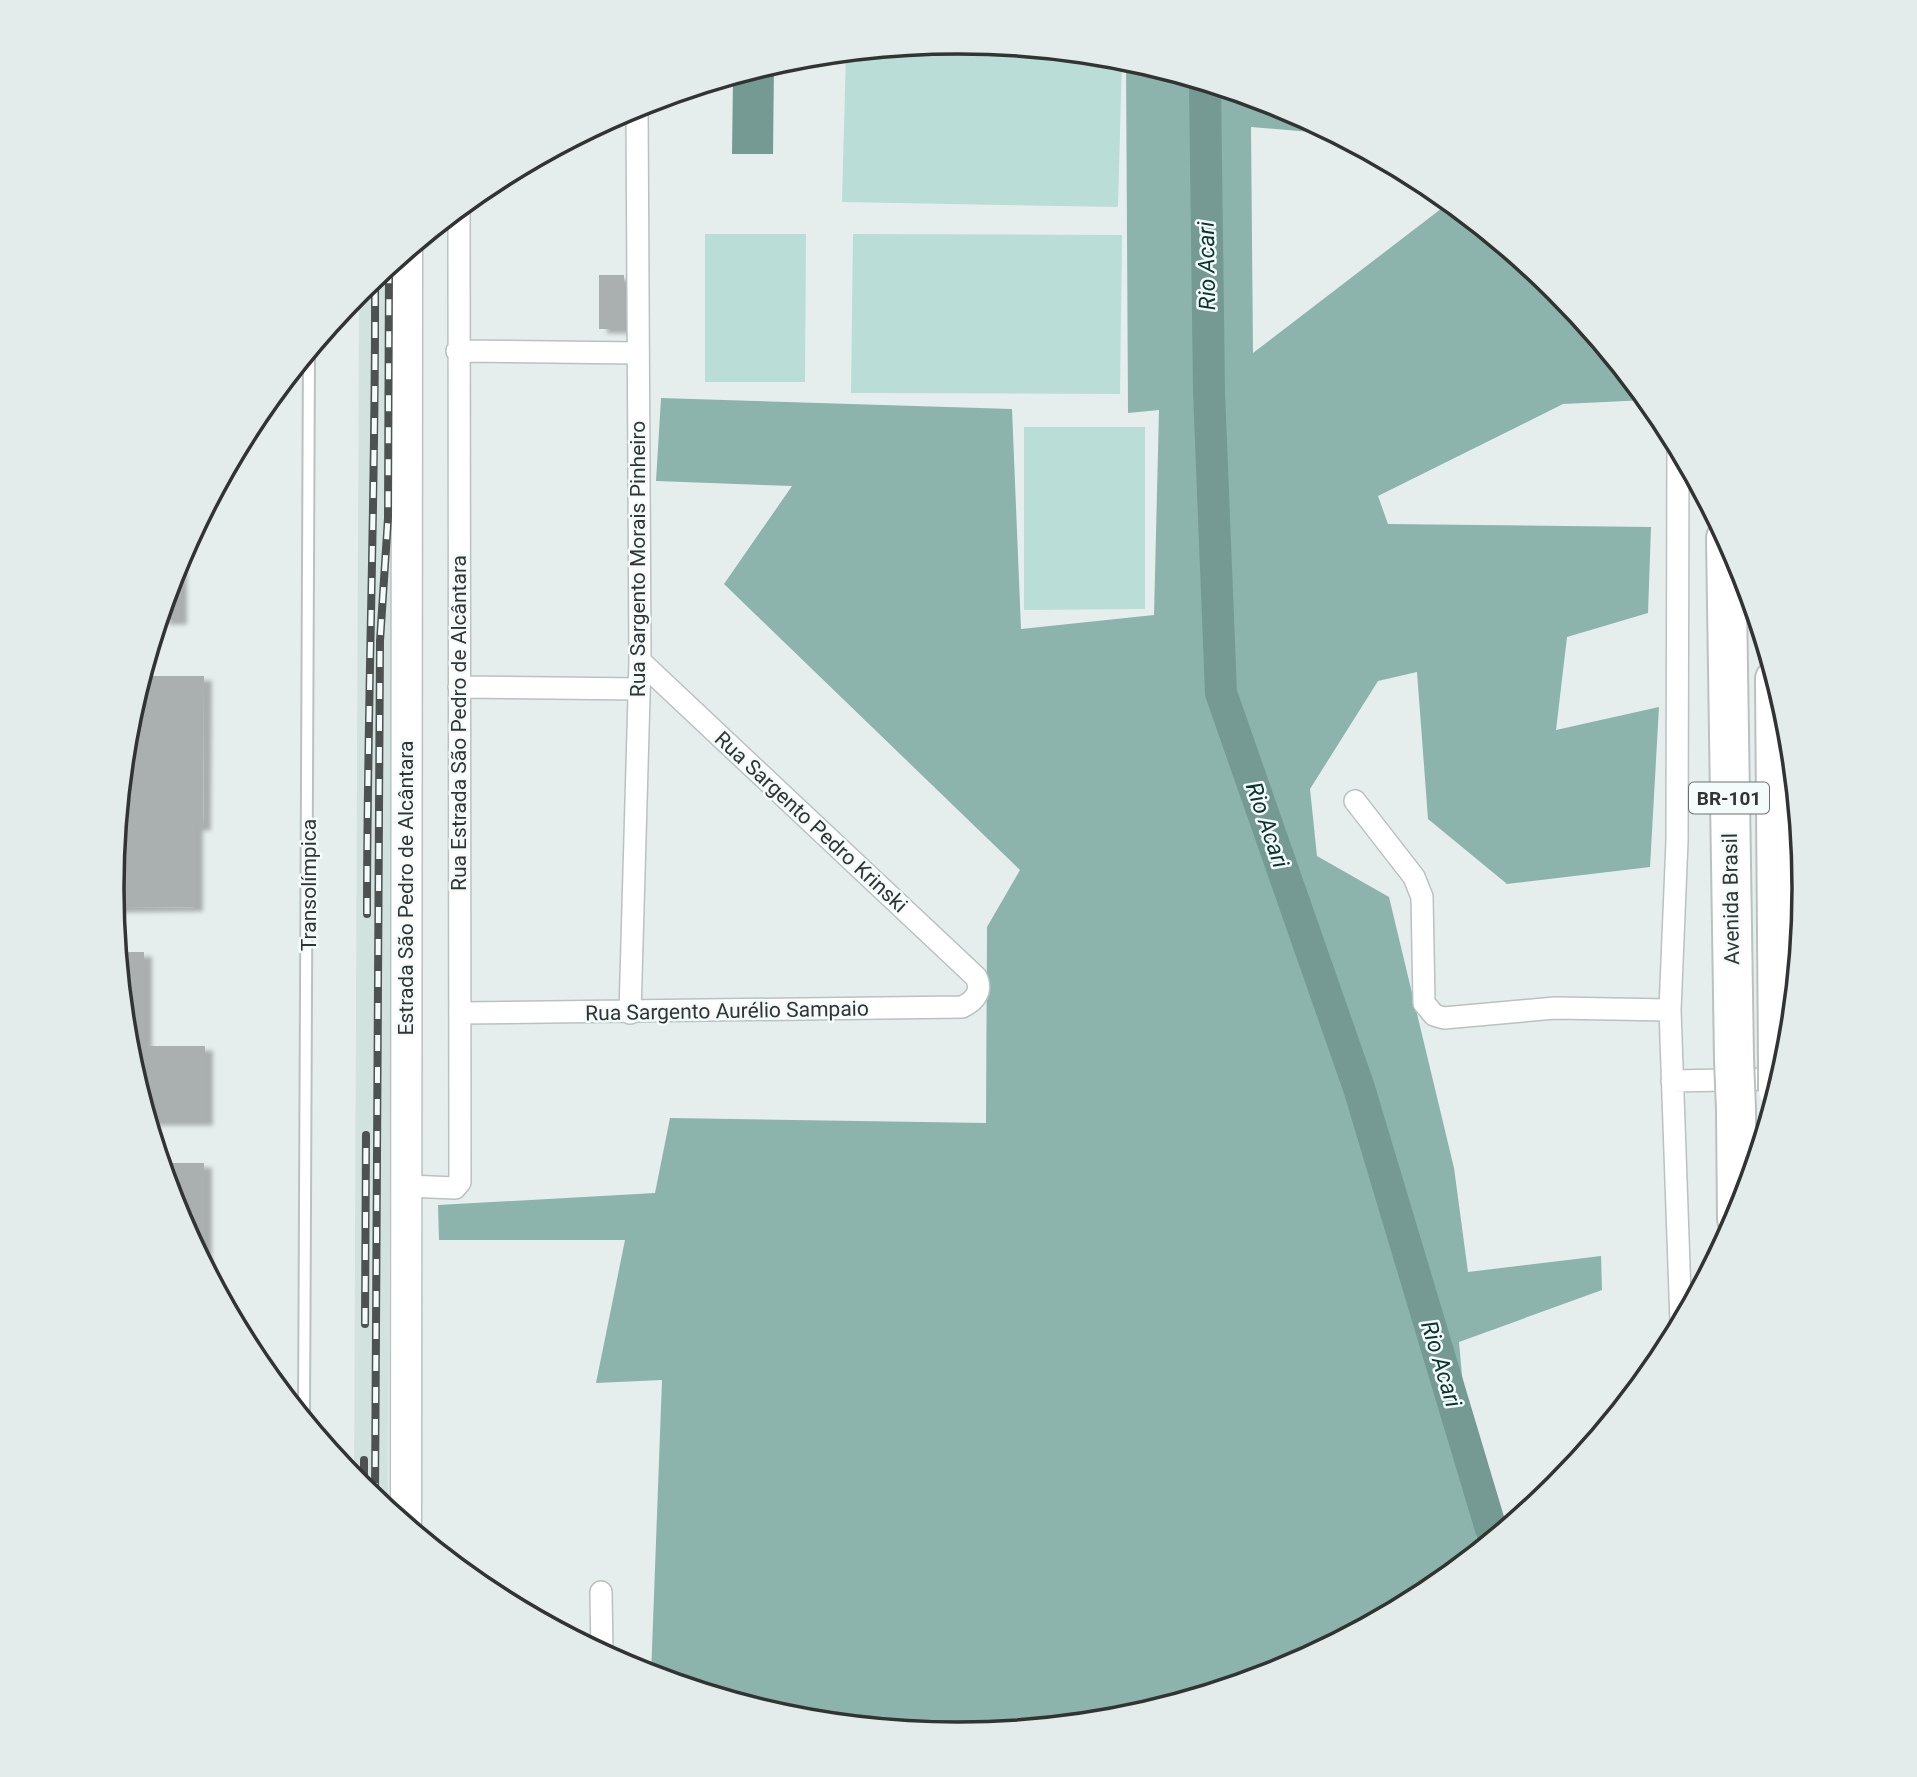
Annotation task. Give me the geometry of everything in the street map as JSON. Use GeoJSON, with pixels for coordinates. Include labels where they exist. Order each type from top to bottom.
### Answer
{"type":"FeatureCollection","features":[{"type":"Feature","properties":{"kind":"highway","name":"Avenida Brasil"},"geometry":{"type":"LineString","coordinates":[[1726,563],[1737,1187]]}},
{"type":"Feature","properties":{"kind":"highway","name":"BR-101"},"geometry":{"type":"LineString","coordinates":[[1775,720],[1779,1041]]}},
{"type":"Feature","properties":{"kind":"street","name":"Rua Sargento Morais Pinheiro"},"geometry":{"type":"LineString","coordinates":[[629,1013],[640,661],[637,119]]}},
{"type":"Feature","properties":{"kind":"street","name":"Rua Estrada São Pedro de Alcântara"},"geometry":{"type":"LineString","coordinates":[[408,1186],[456,1188],[460,1182],[458,222]]}},
{"type":"Feature","properties":{"kind":"street","name":"Estrada São Pedro de Alcântara"},"geometry":{"type":"LineString","coordinates":[[406,1514],[407,262]]}},
{"type":"Feature","properties":{"kind":"street"},"geometry":{"type":"LineString","coordinates":[[457,351],[638,353]]}},
{"type":"Feature","properties":{"kind":"street"},"geometry":{"type":"LineString","coordinates":[[1678,466],[1677,841],[1670,1010],[1680,1307]]}},
{"type":"Feature","properties":{"kind":"street","name":"Rua Sargento Pedro Krinski"},"geometry":{"type":"LineString","coordinates":[[640,661],[976,977],[980,984]]}},
{"type":"Feature","properties":{"kind":"street"},"geometry":{"type":"LineString","coordinates":[[459,687],[639,689]]}},
{"type":"Feature","properties":{"kind":"street"},"geometry":{"type":"LineString","coordinates":[[1354,801],[1414,877],[1422,897],[1424,1003],[1434,1015],[1444,1018],[1566,1008],[1670,1010]]}},
{"type":"Feature","properties":{"kind":"street","name":"Rua Sargento Aurélio Sampaio"},"geometry":{"type":"LineString","coordinates":[[460,1013],[962,1007],[978,995],[980,984]]}},
{"type":"Feature","properties":{"kind":"street"},"geometry":{"type":"LineString","coordinates":[[1672,1081],[1771,1076]]}},
{"type":"Feature","properties":{"kind":"street"},"geometry":{"type":"LineString","coordinates":[[601,1592],[601,1642]]}},
{"type":"Feature","properties":{"kind":"lane","name":"Transolímpica"},"geometry":{"type":"LineString","coordinates":[[304,1405],[309,366]]}},
{"type":"Feature","properties":{"kind":"shaded area"},"geometry":{"type":"Polygon","coordinates":[[[958,54],[1067,61],[1122,70],[1118,207],[842,202],[846,62],[958,54]]]}},
{"type":"Feature","properties":{"kind":"shaded area"},"geometry":{"type":"Polygon","coordinates":[[[1126,71],[1227,99],[1309,132],[1251,127],[1253,353],[1441,209],[1509,261],[1548,299],[1586,338],[1634,401],[1563,404],[1378,496],[1388,524],[1651,527],[1648,613],[1567,637],[1556,730],[1659,707],[1650,867],[1507,884],[1428,819],[1417,672],[1378,681],[1310,789],[1317,856],[1389,897],[1454,1168],[1468,1272],[1601,1256],[1602,1290],[1459,1342],[1477,1541],[1422,1582],[1376,1611],[1278,1659],[1227,1678],[1121,1707],[1067,1716],[958,1723],[850,1716],[796,1707],[690,1678],[651,1664],[662,1380],[596,1383],[625,1240],[439,1240],[438,1205],[655,1193],[670,1118],[986,1123],[987,927],[1020,870],[724,584],[792,486],[656,481],[661,398],[1012,409],[1021,629],[1154,615],[1159,410],[1128,413],[1126,71]]]}},
{"type":"Feature","properties":{"kind":"shaded area"},"geometry":{"type":"Polygon","coordinates":[[[774,75],[773,154],[732,154],[733,86],[774,75]]]}},
{"type":"Feature","properties":{"kind":"shaded area"},"geometry":{"type":"Polygon","coordinates":[[[705,234],[806,234],[805,382],[705,382],[705,234]]]}},
{"type":"Feature","properties":{"kind":"shaded area"},"geometry":{"type":"Polygon","coordinates":[[[853,234],[1122,235],[1120,394],[851,393],[853,234]]]}},
{"type":"Feature","properties":{"kind":"shaded area"},"geometry":{"type":"Polygon","coordinates":[[[394,275],[388,1497],[354,1463],[359,309],[394,275]]]}},
{"type":"Feature","properties":{"kind":"shaded area"},"geometry":{"type":"Polygon","coordinates":[[[1024,427],[1145,427],[1145,609],[1024,610],[1024,427]]]}},
{"type":"Feature","properties":{"kind":"building"},"geometry":{"type":"Polygon","coordinates":[[[599,275],[624,275],[624,329],[599,329],[599,275]]]}},
{"type":"Feature","properties":{"kind":"building"},"geometry":{"type":"Polygon","coordinates":[[[179,593],[179,620],[169,620],[179,593]]]}},
{"type":"Feature","properties":{"kind":"building"},"geometry":{"type":"Polygon","coordinates":[[[152,676],[204,676],[203,826],[195,826],[195,907],[125,908],[126,834],[131,780],[152,676]]]}},
{"type":"Feature","properties":{"kind":"building"},"geometry":{"type":"Polygon","coordinates":[[[127,952],[144,952],[144,1046],[205,1046],[205,1121],[158,1121],[140,1051],[127,952]]]}},
{"type":"Feature","properties":{"kind":"building"},"geometry":{"type":"Polygon","coordinates":[[[171,1163],[204,1163],[204,1244],[171,1163]]]}},
{"type":"Feature","properties":{"kind":"waterway","name":"Rio Acari"},"geometry":{"type":"LineString","coordinates":[[1205,92],[1209,392],[1221,693],[1359,1088],[1491,1530]]}},
{"type":"Feature","properties":{"kind":"railway"},"geometry":{"type":"LineString","coordinates":[[375,1484],[380,641],[388,518],[389,280]]}},
{"type":"Feature","properties":{"kind":"railway"},"geometry":{"type":"LineString","coordinates":[[367,914],[375,293]]}},
{"type":"Feature","properties":{"kind":"railway"},"geometry":{"type":"LineString","coordinates":[[365,1324],[366,1135]]}},
{"type":"Feature","properties":{"kind":"railway"},"geometry":{"type":"LineString","coordinates":[[364,1460],[364,1473]]}}]}
